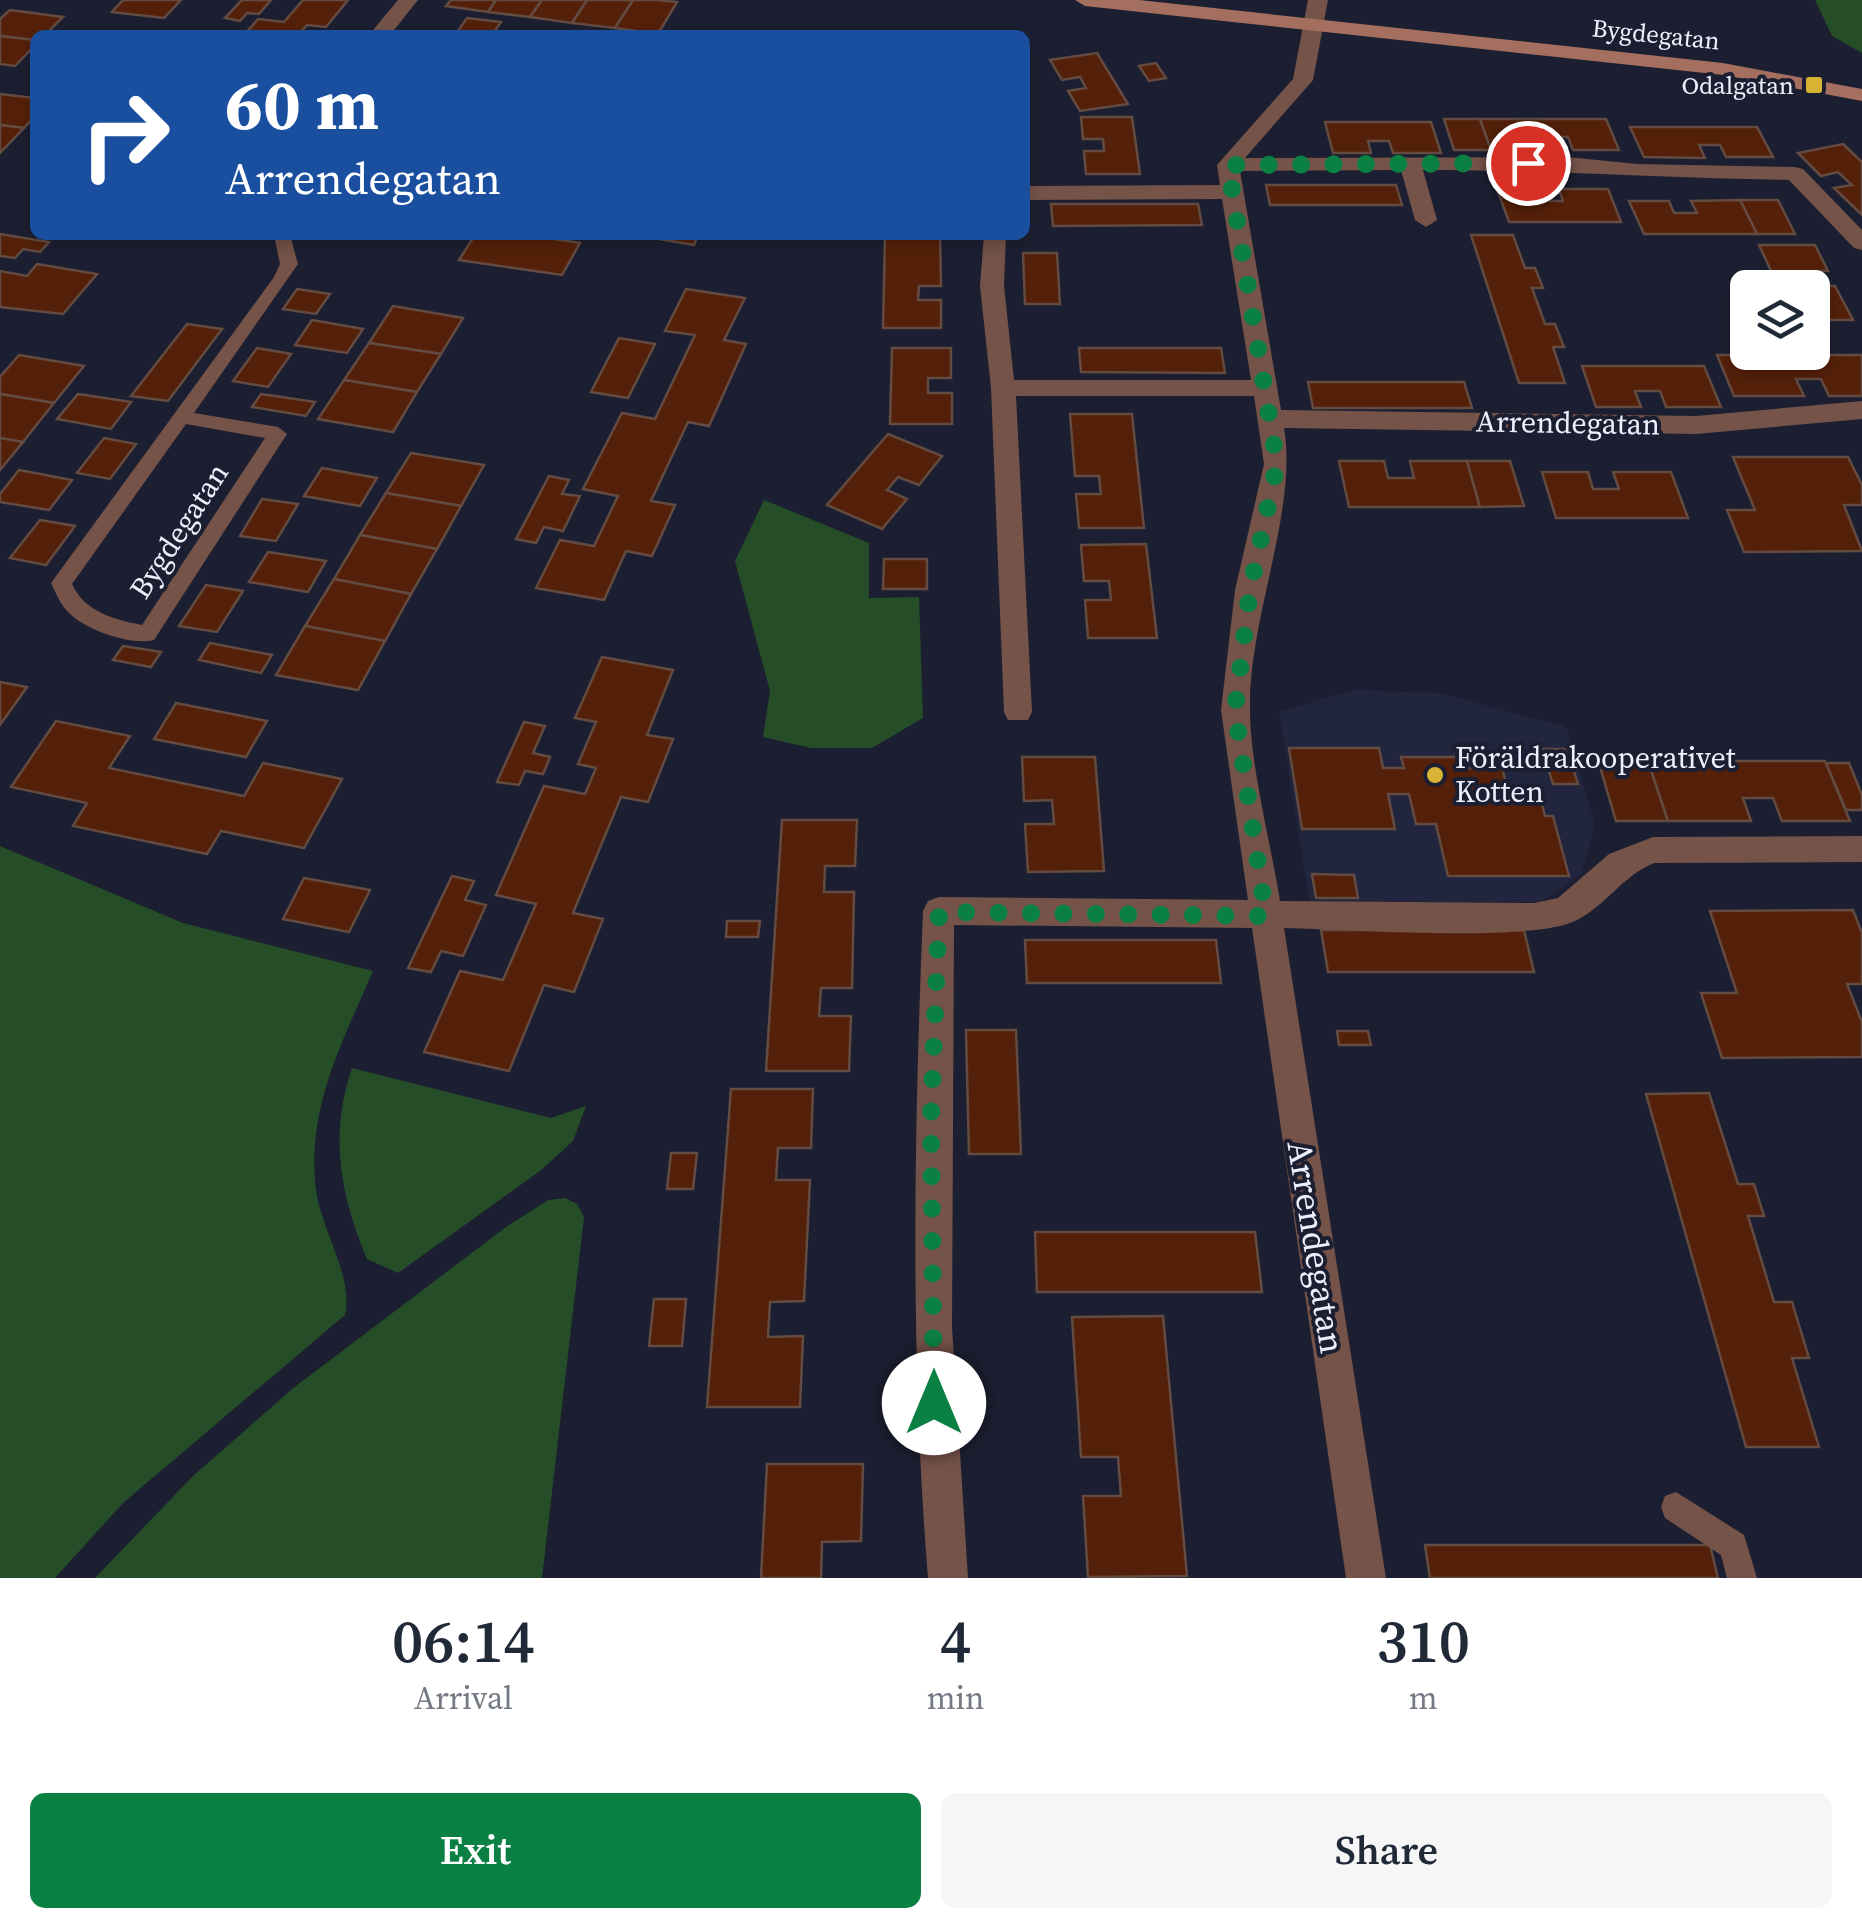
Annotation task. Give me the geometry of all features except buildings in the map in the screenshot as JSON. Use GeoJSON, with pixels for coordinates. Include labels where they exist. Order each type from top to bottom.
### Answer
{"type":"FeatureCollection","features":[{"type":"Feature","properties":{"kind":"street"},"geometry":{"type":"LineString","coordinates":[[383,30],[408,0]]}},
{"type":"Feature","properties":{"kind":"street","name":"Bygdegatan"},"geometry":{"type":"LineString","coordinates":[[1085,0],[1317,12],[1748,72],[1862,95]]}},
{"type":"Feature","properties":{"kind":"street"},"geometry":{"type":"LineString","coordinates":[[1230,178],[1303,80],[1317,12]]}},
{"type":"Feature","properties":{"kind":"street"},"geometry":{"type":"LineString","coordinates":[[1030,192],[1410,164],[1567,163],[1637,171],[1795,174],[1862,243]]}},
{"type":"Feature","properties":{"kind":"street"},"geometry":{"type":"LineString","coordinates":[[1410,164],[1426,220]]}},
{"type":"Feature","properties":{"kind":"street","name":"Arrendegatan"},"geometry":{"type":"LineString","coordinates":[[1230,178],[1268,388],[1277,464],[1250,590],[1235,710],[1366,1578]]}},
{"type":"Feature","properties":{"kind":"street"},"geometry":{"type":"LineString","coordinates":[[995,240],[992,286],[1003,388],[1018,712]]}},
{"type":"Feature","properties":{"kind":"street"},"geometry":{"type":"LineString","coordinates":[[1003,388],[1268,388]]}},
{"type":"Feature","properties":{"kind":"street","name":"Arrendegatan"},"geometry":{"type":"LineString","coordinates":[[1272,419],[1696,425],[1862,410]]}},
{"type":"Feature","properties":{"kind":"street"},"geometry":{"type":"LineString","coordinates":[[948,1578],[934,1401],[931,1118],[939,912],[1534,917],[1567,910],[1620,862],[1653,850],[1862,849]]}},
{"type":"Feature","properties":{"kind":"lane","name":"Bygdegatan"},"geometry":{"type":"LineString","coordinates":[[181,417],[278,434],[147,634],[100,625],[66,598],[61,583],[181,417],[282,278],[288,264],[283,240]]}},
{"type":"Feature","properties":{"kind":"lane"},"geometry":{"type":"LineString","coordinates":[[1676,1507],[1734,1546],[1742,1578]]}},
{"type":"Feature","properties":{"kind":"shaded area","name":"Föräldrakooperativet Kotten"},"geometry":{"type":"Polygon","coordinates":[[[1353,690],[1438,693],[1566,726],[1595,824],[1582,873],[1541,902],[1310,904],[1279,712],[1353,690]]]}},
{"type":"Feature","properties":{"kind":"green space"},"geometry":{"type":"Polygon","coordinates":[[[1815,0],[1862,0],[1862,53],[1832,36],[1815,0]]]}},
{"type":"Feature","properties":{"kind":"green space"},"geometry":{"type":"Polygon","coordinates":[[[764,500],[869,543],[869,598],[919,597],[923,718],[872,748],[811,748],[763,737],[770,691],[735,561],[764,500]]]}},
{"type":"Feature","properties":{"kind":"green space"},"geometry":{"type":"Polygon","coordinates":[[[0,846],[183,923],[373,971],[329,1077],[316,1132],[316,1190],[345,1285],[345,1315],[123,1503],[55,1578],[0,1578],[0,846]]]}},
{"type":"Feature","properties":{"kind":"green space"},"geometry":{"type":"Polygon","coordinates":[[[352,1068],[551,1118],[586,1106],[573,1141],[540,1171],[398,1273],[367,1259],[344,1188],[341,1117],[352,1068]]]}},
{"type":"Feature","properties":{"kind":"green space"},"geometry":{"type":"Polygon","coordinates":[[[565,1198],[577,1204],[584,1217],[542,1578],[95,1578],[193,1476],[292,1389],[506,1227],[548,1200],[565,1198]]]}},
{"type":"Feature","properties":{"kind":"place","name":"Odalgatan"},"geometry":{"type":"Point","coordinates":[1814,85]}},
{"type":"Feature","properties":{"kind":"place","name":"Föräldrakooperativet Kotten"},"geometry":{"type":"Point","coordinates":[1435,775]}},
{"type":"Feature","properties":{"kind":"route"},"geometry":{"type":"LineString","coordinates":[[934,1403],[931,1118],[939,912],[1266,916],[1235,710],[1250,590],[1277,464],[1268,388],[1228,165],[1528,163]]}}]}
